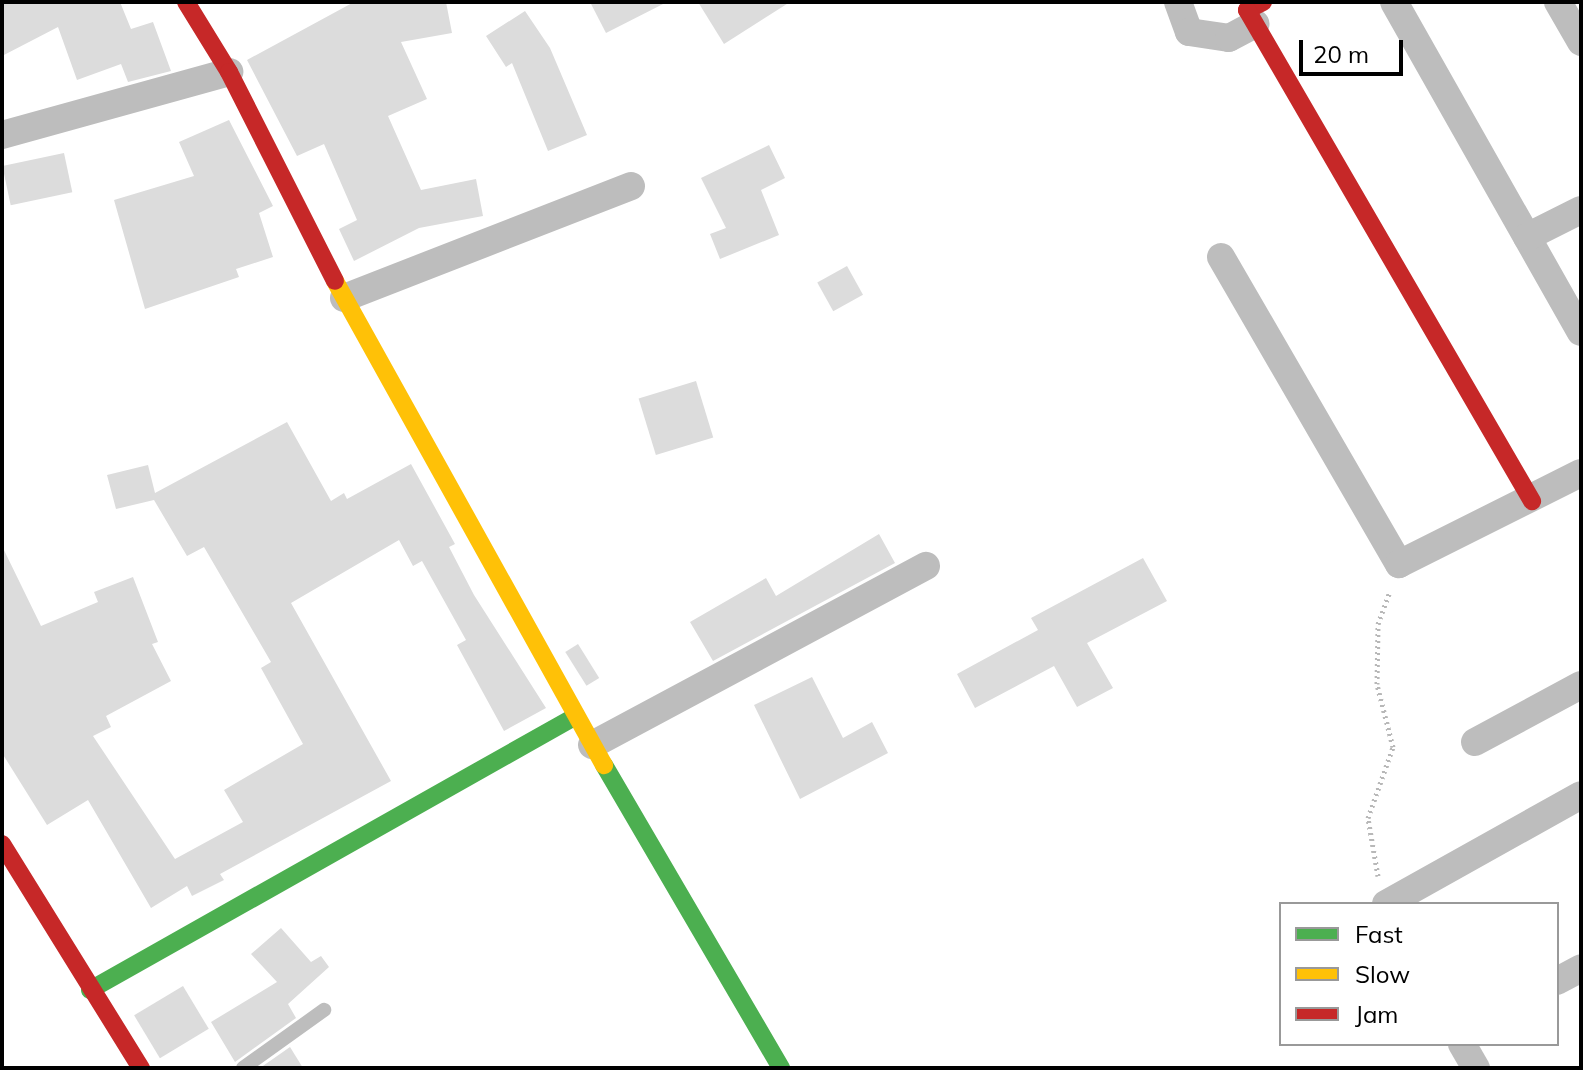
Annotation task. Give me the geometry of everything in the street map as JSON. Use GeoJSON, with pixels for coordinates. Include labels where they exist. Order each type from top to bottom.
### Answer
{"type":"FeatureCollection","features":[{"type":"Feature","properties":{"kind":"street"},"geometry":{"type":"LineString","coordinates":[[186,2],[229,72],[344,298],[592,745],[781,1068]]}},
{"type":"Feature","properties":{"kind":"street"},"geometry":{"type":"LineString","coordinates":[[1178,2],[1189,32],[1229,38],[1259,13],[1532,501]]}},
{"type":"Feature","properties":{"kind":"street"},"geometry":{"type":"LineString","coordinates":[[1394,2],[1581,332]]}},
{"type":"Feature","properties":{"kind":"street"},"geometry":{"type":"LineString","coordinates":[[1558,2],[1581,42]]}},
{"type":"Feature","properties":{"kind":"street"},"geometry":{"type":"LineString","coordinates":[[2,135],[229,72]]}},
{"type":"Feature","properties":{"kind":"street"},"geometry":{"type":"LineString","coordinates":[[344,298],[631,186]]}},
{"type":"Feature","properties":{"kind":"street"},"geometry":{"type":"LineString","coordinates":[[1527,237],[1581,210]]}},
{"type":"Feature","properties":{"kind":"street"},"geometry":{"type":"LineString","coordinates":[[1221,257],[1399,564],[1532,501],[1581,473]]}},
{"type":"Feature","properties":{"kind":"street"},"geometry":{"type":"LineString","coordinates":[[592,745],[926,566]]}},
{"type":"Feature","properties":{"kind":"street"},"geometry":{"type":"LineString","coordinates":[[1475,742],[1581,685]]}},
{"type":"Feature","properties":{"kind":"street"},"geometry":{"type":"LineString","coordinates":[[90,990],[576,716]]}},
{"type":"Feature","properties":{"kind":"street"},"geometry":{"type":"LineString","coordinates":[[1383,897],[1581,795]]}},
{"type":"Feature","properties":{"kind":"street"},"geometry":{"type":"LineString","coordinates":[[2,844],[141,1068]]}},
{"type":"Feature","properties":{"kind":"street"},"geometry":{"type":"LineString","coordinates":[[1559,980],[1581,968]]}},
{"type":"Feature","properties":{"kind":"street"},"geometry":{"type":"LineString","coordinates":[[1463,1046],[1476,1068]]}},
{"type":"Feature","properties":{"kind":"lane"},"geometry":{"type":"LineString","coordinates":[[243,1068],[324,1010]]}},
{"type":"Feature","properties":{"kind":"path"},"geometry":{"type":"LineString","coordinates":[[1383,897],[1368,818],[1393,747],[1377,684],[1378,624],[1399,564]]}},
{"type":"Feature","properties":{"kind":"building"},"geometry":{"type":"Polygon","coordinates":[[[2,2],[120,2],[131,29],[153,22],[171,71],[128,82],[121,64],[77,80],[58,27],[2,56],[2,2]]]}},
{"type":"Feature","properties":{"kind":"building"},"geometry":{"type":"Polygon","coordinates":[[[354,2],[446,2],[452,33],[401,42],[427,99],[388,116],[421,190],[476,179],[483,216],[419,228],[354,261],[339,229],[357,220],[324,144],[297,156],[247,60],[354,2]]]}},
{"type":"Feature","properties":{"kind":"building"},"geometry":{"type":"Polygon","coordinates":[[[590,2],[667,2],[606,33],[590,2]]]}},
{"type":"Feature","properties":{"kind":"building"},"geometry":{"type":"Polygon","coordinates":[[[698,2],[790,2],[724,44],[698,2]]]}},
{"type":"Feature","properties":{"kind":"building"},"geometry":{"type":"Polygon","coordinates":[[[525,11],[550,48],[587,135],[548,151],[512,63],[506,67],[486,36],[525,11]]]}},
{"type":"Feature","properties":{"kind":"building"},"geometry":{"type":"Polygon","coordinates":[[[229,120],[273,206],[259,213],[273,257],[236,269],[239,277],[145,309],[114,200],[194,176],[179,142],[229,120]]]}},
{"type":"Feature","properties":{"kind":"building"},"geometry":{"type":"Polygon","coordinates":[[[769,145],[785,178],[761,190],[779,235],[720,259],[710,234],[726,228],[701,178],[769,145]]]}},
{"type":"Feature","properties":{"kind":"building"},"geometry":{"type":"Polygon","coordinates":[[[64,153],[72,192],[11,205],[2,166],[64,153]]]}},
{"type":"Feature","properties":{"kind":"building"},"geometry":{"type":"Polygon","coordinates":[[[847,266],[863,295],[833,311],[817,282],[847,266]]]}},
{"type":"Feature","properties":{"kind":"building"},"geometry":{"type":"Polygon","coordinates":[[[696,381],[713,437],[656,455],[639,399],[696,381]]]}},
{"type":"Feature","properties":{"kind":"building"},"geometry":{"type":"Polygon","coordinates":[[[287,422],[331,501],[344,493],[347,499],[411,464],[455,544],[449,547],[474,595],[546,708],[504,731],[457,645],[466,640],[422,561],[413,566],[399,540],[291,603],[391,781],[220,874],[224,880],[192,896],[187,886],[151,908],[88,800],[47,825],[2,753],[2,546],[41,626],[98,602],[94,592],[133,577],[158,642],[152,644],[171,681],[106,716],[111,727],[93,736],[175,859],[243,822],[224,790],[303,744],[261,668],[271,662],[204,547],[187,556],[154,500],[116,509],[107,475],[148,465],[155,493],[287,422]]]}},
{"type":"Feature","properties":{"kind":"building"},"geometry":{"type":"Polygon","coordinates":[[[879,534],[895,563],[713,661],[690,622],[766,578],[776,596],[879,534]]]}},
{"type":"Feature","properties":{"kind":"building"},"geometry":{"type":"Polygon","coordinates":[[[1143,558],[1167,601],[1087,643],[1113,688],[1077,707],[1054,666],[975,708],[957,674],[1038,630],[1031,618],[1143,558]]]}},
{"type":"Feature","properties":{"kind":"building"},"geometry":{"type":"Polygon","coordinates":[[[578,644],[599,678],[586,686],[565,652],[578,644]]]}},
{"type":"Feature","properties":{"kind":"building"},"geometry":{"type":"Polygon","coordinates":[[[812,677],[843,738],[872,722],[888,753],[800,799],[754,705],[812,677]]]}},
{"type":"Feature","properties":{"kind":"building"},"geometry":{"type":"Polygon","coordinates":[[[281,928],[311,962],[321,956],[329,967],[288,1004],[296,1018],[235,1062],[211,1022],[277,982],[251,954],[281,928]]]}},
{"type":"Feature","properties":{"kind":"building"},"geometry":{"type":"Polygon","coordinates":[[[183,986],[209,1029],[160,1058],[134,1015],[183,986]]]}},
{"type":"Feature","properties":{"kind":"building"},"geometry":{"type":"Polygon","coordinates":[[[290,1047],[303,1068],[260,1068],[290,1047]]]}},
{"type":"Feature","properties":{"kind":"traffic: fast"},"geometry":{"type":"LineString","coordinates":[[90,990],[576,716]]}},
{"type":"Feature","properties":{"kind":"traffic: fast"},"geometry":{"type":"LineString","coordinates":[[604,765],[781,1068]]}},
{"type":"Feature","properties":{"kind":"traffic: slow"},"geometry":{"type":"LineString","coordinates":[[335,281],[604,765]]}},
{"type":"Feature","properties":{"kind":"traffic: jam"},"geometry":{"type":"LineString","coordinates":[[186,2],[229,72],[335,281]]}},
{"type":"Feature","properties":{"kind":"traffic: jam"},"geometry":{"type":"LineString","coordinates":[[1263,2],[1247,10],[1532,501]]}},
{"type":"Feature","properties":{"kind":"traffic: jam"},"geometry":{"type":"LineString","coordinates":[[2,844],[141,1068]]}}]}
